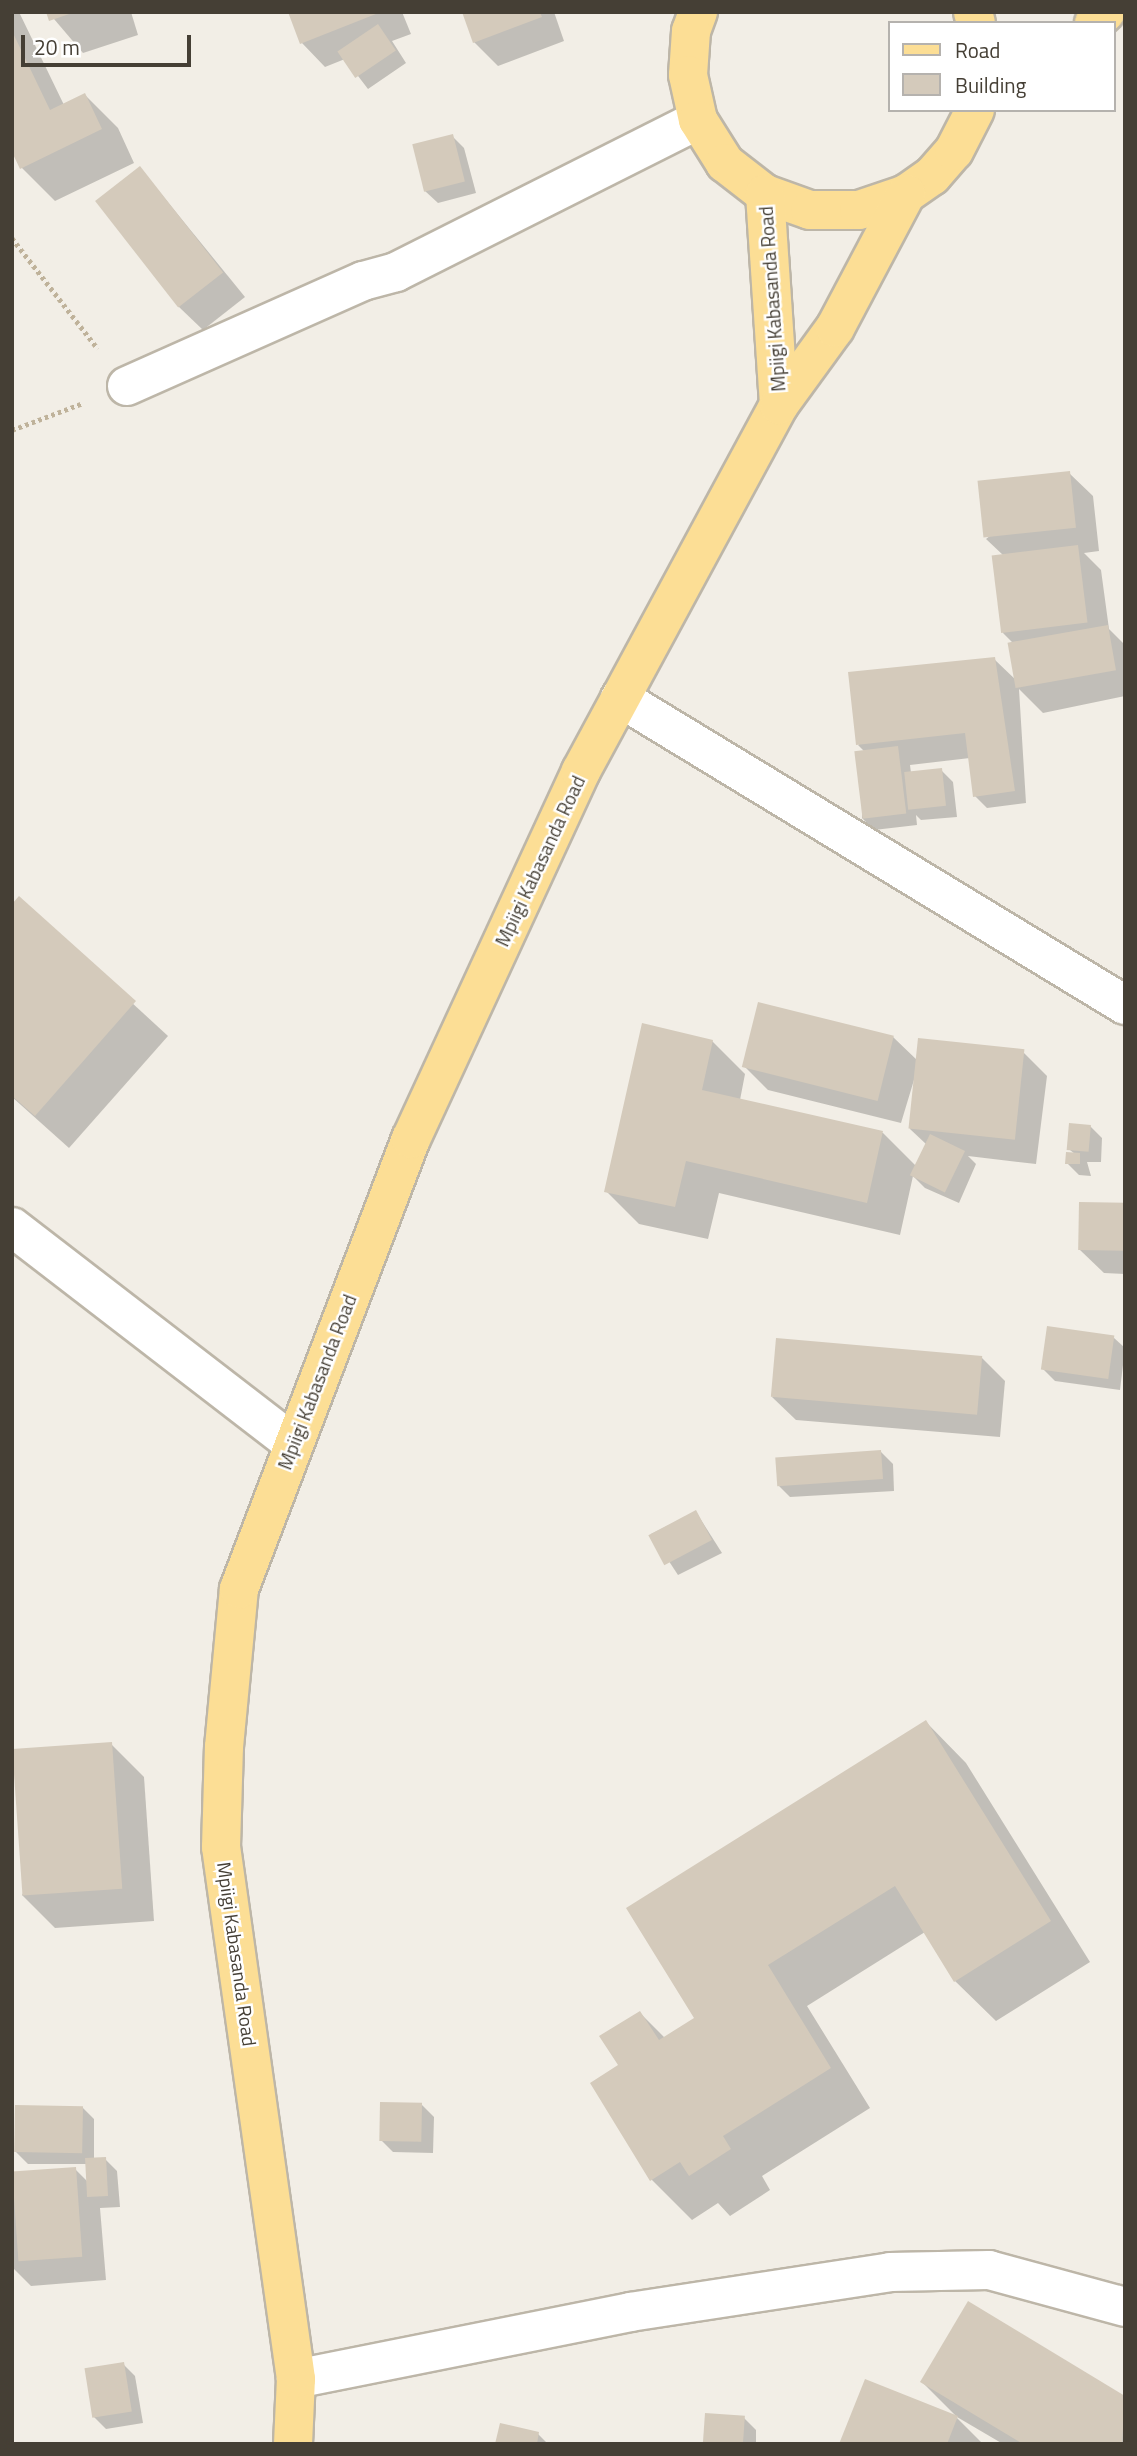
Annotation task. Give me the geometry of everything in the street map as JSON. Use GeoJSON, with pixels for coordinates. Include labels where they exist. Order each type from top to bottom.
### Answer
{"type":"FeatureCollection","features":[{"type":"Feature","properties":{"kind":"main road"},"geometry":{"type":"LineString","coordinates":[[698,12],[691,30],[688,75],[698,120],[724,163],[765,194],[810,210],[859,211],[906,194],[932,176],[954,151],[997,112]]}},
{"type":"Feature","properties":{"kind":"main road"},"geometry":{"type":"LineString","coordinates":[[954,151],[974,112]]}},
{"type":"Feature","properties":{"kind":"main road","name":"Mpiigi Kabasanda Road"},"geometry":{"type":"LineString","coordinates":[[765,194],[779,405]]}},
{"type":"Feature","properties":{"kind":"main road","name":"Mpiigi Kabasanda Road"},"geometry":{"type":"LineString","coordinates":[[293,2444],[296,2379],[222,1847],[224,1746],[239,1589],[292,1443],[411,1139],[581,771],[779,405],[835,328],[906,194]]}},
{"type":"Feature","properties":{"kind":"street"},"geometry":{"type":"LineString","coordinates":[[127,386],[363,281],[396,272],[698,120]]}},
{"type":"Feature","properties":{"kind":"street"},"geometry":{"type":"LineString","coordinates":[[620,698],[1125,1005]]}},
{"type":"Feature","properties":{"kind":"street"},"geometry":{"type":"LineString","coordinates":[[12,1227],[292,1443]]}},
{"type":"Feature","properties":{"kind":"street"},"geometry":{"type":"LineString","coordinates":[[296,2379],[630,2312],[890,2272],[989,2270],[1125,2307]]}},
{"type":"Feature","properties":{"kind":"path"},"geometry":{"type":"LineString","coordinates":[[12,238],[127,386],[12,430]]}},
{"type":"Feature","properties":{"kind":"building"},"geometry":{"type":"Polygon","coordinates":[[[46,12],[72,12],[72,13],[49,21],[46,12]]]}},
{"type":"Feature","properties":{"kind":"building"},"geometry":{"type":"Polygon","coordinates":[[[288,12],[381,12],[300,44],[288,12]]]}},
{"type":"Feature","properties":{"kind":"building"},"geometry":{"type":"Polygon","coordinates":[[[462,12],[540,12],[542,17],[473,43],[462,12]]]}},
{"type":"Feature","properties":{"kind":"building"},"geometry":{"type":"Polygon","coordinates":[[[378,24],[396,51],[355,78],[337,51],[378,24]]]}},
{"type":"Feature","properties":{"kind":"building"},"geometry":{"type":"Polygon","coordinates":[[[12,31],[50,110],[85,93],[102,129],[20,169],[12,152],[12,31]]]}},
{"type":"Feature","properties":{"kind":"building"},"geometry":{"type":"Polygon","coordinates":[[[453,134],[465,182],[424,192],[412,144],[453,134]]]}},
{"type":"Feature","properties":{"kind":"building"},"geometry":{"type":"Polygon","coordinates":[[[140,166],[223,272],[178,307],[95,201],[140,166]]]}},
{"type":"Feature","properties":{"kind":"building"},"geometry":{"type":"Polygon","coordinates":[[[1070,471],[1076,528],[983,537],[978,481],[1070,471]]]}},
{"type":"Feature","properties":{"kind":"building"},"geometry":{"type":"Polygon","coordinates":[[[1078,545],[1088,622],[1001,633],[992,556],[1078,545]]]}},
{"type":"Feature","properties":{"kind":"building"},"geometry":{"type":"Polygon","coordinates":[[[1108,625],[1116,670],[1016,688],[1008,643],[1108,625]]]}},
{"type":"Feature","properties":{"kind":"building"},"geometry":{"type":"Polygon","coordinates":[[[995,657],[1015,791],[973,797],[965,733],[856,745],[848,672],[995,657]]]}},
{"type":"Feature","properties":{"kind":"building"},"geometry":{"type":"Polygon","coordinates":[[[898,746],[906,813],[863,819],[854,751],[898,746]]]}},
{"type":"Feature","properties":{"kind":"building"},"geometry":{"type":"Polygon","coordinates":[[[942,768],[946,806],[908,810],[904,772],[942,768]]]}},
{"type":"Feature","properties":{"kind":"building"},"geometry":{"type":"Polygon","coordinates":[[[19,896],[136,1001],[35,1116],[12,1096],[12,904],[19,896]]]}},
{"type":"Feature","properties":{"kind":"building"},"geometry":{"type":"Polygon","coordinates":[[[758,1002],[894,1036],[878,1101],[742,1067],[758,1002]]]}},
{"type":"Feature","properties":{"kind":"building"},"geometry":{"type":"Polygon","coordinates":[[[642,1023],[713,1040],[702,1090],[883,1131],[867,1203],[686,1161],[675,1207],[604,1192],[642,1023]]]}},
{"type":"Feature","properties":{"kind":"building"},"geometry":{"type":"Polygon","coordinates":[[[918,1038],[1024,1049],[1015,1140],[908,1129],[918,1038]]]}},
{"type":"Feature","properties":{"kind":"building"},"geometry":{"type":"Polygon","coordinates":[[[1069,1123],[1091,1125],[1089,1152],[1067,1150],[1069,1123]]]}},
{"type":"Feature","properties":{"kind":"building"},"geometry":{"type":"Polygon","coordinates":[[[930,1134],[965,1151],[945,1192],[910,1175],[930,1134]]]}},
{"type":"Feature","properties":{"kind":"building"},"geometry":{"type":"Polygon","coordinates":[[[1066,1152],[1080,1153],[1080,1164],[1065,1164],[1066,1152]]]}},
{"type":"Feature","properties":{"kind":"building"},"geometry":{"type":"Polygon","coordinates":[[[1079,1202],[1125,1203],[1124,1251],[1078,1250],[1079,1202]]]}},
{"type":"Feature","properties":{"kind":"building"},"geometry":{"type":"Polygon","coordinates":[[[1047,1326],[1114,1335],[1108,1379],[1041,1370],[1047,1326]]]}},
{"type":"Feature","properties":{"kind":"building"},"geometry":{"type":"Polygon","coordinates":[[[776,1338],[982,1356],[977,1415],[771,1397],[776,1338]]]}},
{"type":"Feature","properties":{"kind":"building"},"geometry":{"type":"Polygon","coordinates":[[[881,1450],[883,1479],[777,1486],[775,1457],[881,1450]]]}},
{"type":"Feature","properties":{"kind":"building"},"geometry":{"type":"Polygon","coordinates":[[[696,1510],[712,1540],[664,1565],[648,1535],[696,1510]]]}},
{"type":"Feature","properties":{"kind":"building"},"geometry":{"type":"Polygon","coordinates":[[[926,1720],[1051,1921],[954,1982],[895,1886],[768,1965],[831,2068],[723,2136],[731,2149],[689,2176],[680,2162],[650,2181],[590,2083],[618,2065],[599,2036],[640,2011],[659,2040],[694,2018],[626,1908],[926,1720]]]}},
{"type":"Feature","properties":{"kind":"building"},"geometry":{"type":"Polygon","coordinates":[[[112,1742],[122,1889],[22,1896],[12,1749],[112,1742]]]}},
{"type":"Feature","properties":{"kind":"building"},"geometry":{"type":"Polygon","coordinates":[[[380,2102],[422,2103],[421,2142],[379,2141],[380,2102]]]}},
{"type":"Feature","properties":{"kind":"building"},"geometry":{"type":"Polygon","coordinates":[[[15,2105],[83,2106],[82,2153],[14,2152],[15,2105]]]}},
{"type":"Feature","properties":{"kind":"building"},"geometry":{"type":"Polygon","coordinates":[[[106,2157],[108,2196],[87,2197],[85,2158],[106,2157]]]}},
{"type":"Feature","properties":{"kind":"building"},"geometry":{"type":"Polygon","coordinates":[[[76,2167],[82,2257],[18,2261],[12,2171],[76,2167]]]}},
{"type":"Feature","properties":{"kind":"building"},"geometry":{"type":"Polygon","coordinates":[[[968,2301],[1125,2396],[1122,2444],[1023,2444],[920,2382],[968,2301]]]}},
{"type":"Feature","properties":{"kind":"building"},"geometry":{"type":"Polygon","coordinates":[[[124,2362],[132,2411],[92,2418],[84,2368],[124,2362]]]}},
{"type":"Feature","properties":{"kind":"building"},"geometry":{"type":"Polygon","coordinates":[[[865,2379],[958,2416],[947,2444],[839,2444],[865,2379]]]}},
{"type":"Feature","properties":{"kind":"building"},"geometry":{"type":"Polygon","coordinates":[[[705,2413],[745,2416],[743,2444],[703,2444],[705,2413]]]}},
{"type":"Feature","properties":{"kind":"building"},"geometry":{"type":"Polygon","coordinates":[[[500,2423],[539,2432],[537,2444],[495,2444],[500,2423]]]}}]}
